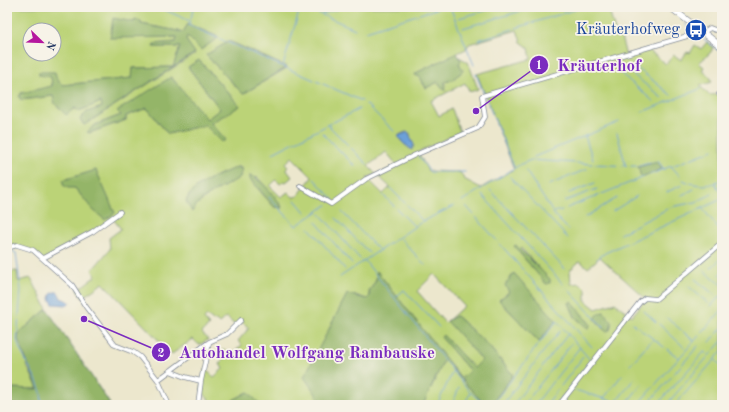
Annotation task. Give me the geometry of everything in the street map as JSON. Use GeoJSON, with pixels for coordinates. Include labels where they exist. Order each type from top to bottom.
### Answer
{"type":"FeatureCollection","features":[{"type":"Feature","properties":{"kind":"street"},"geometry":{"type":"LineString","coordinates":[[670,7],[722,47]]}},
{"type":"Feature","properties":{"kind":"street"},"geometry":{"type":"LineString","coordinates":[[300,186],[331,204],[366,179],[415,155],[478,128],[485,116],[482,96],[702,32],[710,28],[715,30],[722,27]]}},
{"type":"Feature","properties":{"kind":"street"},"geometry":{"type":"LineString","coordinates":[[44,258],[92,232],[120,212]]}},
{"type":"Feature","properties":{"kind":"street"},"geometry":{"type":"LineString","coordinates":[[559,405],[642,299],[656,299],[722,242]]}},
{"type":"Feature","properties":{"kind":"street"},"geometry":{"type":"LineString","coordinates":[[8,247],[17,245],[33,250],[44,258],[72,285],[115,345],[133,352],[140,357],[158,380],[169,405]]}},
{"type":"Feature","properties":{"kind":"street"},"geometry":{"type":"LineString","coordinates":[[158,380],[210,342],[227,334],[241,320]]}},
{"type":"Feature","properties":{"kind":"street"},"geometry":{"type":"LineString","coordinates":[[198,405],[201,381],[210,342]]}},
{"type":"Feature","properties":{"kind":"street"},"geometry":{"type":"LineString","coordinates":[[170,371],[201,381]]}},
{"type":"Feature","properties":{"kind":"green space"},"geometry":{"type":"Polygon","coordinates":[[[7,7],[608,7],[616,34],[620,33],[626,56],[647,49],[666,64],[674,55],[681,60],[687,52],[690,53],[695,45],[701,49],[707,42],[713,47],[711,52],[699,63],[704,67],[702,70],[710,77],[712,82],[700,86],[709,95],[722,94],[722,405],[491,405],[513,375],[487,344],[456,316],[448,321],[482,360],[474,368],[443,335],[441,337],[470,371],[461,378],[377,271],[376,280],[369,292],[370,296],[367,299],[355,295],[321,405],[261,405],[248,392],[233,400],[231,405],[213,405],[201,390],[205,369],[214,377],[223,369],[220,364],[223,360],[219,353],[224,349],[230,356],[242,345],[238,341],[249,328],[242,322],[236,326],[226,317],[219,323],[216,320],[213,321],[207,316],[204,319],[209,325],[202,333],[208,340],[199,345],[193,339],[172,354],[103,283],[82,298],[77,290],[96,276],[92,270],[110,249],[109,238],[121,229],[113,219],[43,261],[35,254],[22,248],[7,249],[7,7]],[[135,19],[134,22],[110,37],[177,37],[177,42],[154,44],[154,47],[180,47],[173,67],[133,68],[133,78],[62,85],[57,79],[52,77],[52,87],[21,93],[21,100],[54,96],[79,111],[101,102],[103,107],[87,112],[80,119],[84,125],[195,54],[186,40],[188,24],[183,32],[141,24],[135,19]],[[517,30],[469,44],[466,49],[416,73],[426,88],[438,82],[444,90],[445,82],[452,80],[463,71],[460,67],[459,57],[468,62],[478,89],[470,92],[465,83],[431,101],[439,116],[452,109],[460,132],[418,152],[428,171],[460,172],[464,179],[481,188],[514,169],[477,74],[531,59],[529,48],[521,42],[517,30]],[[229,41],[206,55],[243,94],[287,67],[229,41]],[[199,60],[188,67],[220,109],[207,120],[171,77],[121,115],[95,125],[89,133],[126,120],[126,116],[147,108],[168,134],[205,125],[226,140],[210,123],[240,106],[199,60]],[[405,132],[399,135],[400,140],[410,149],[410,133],[405,132]],[[386,152],[368,166],[376,174],[367,178],[383,194],[390,187],[377,175],[397,165],[386,152]],[[292,157],[285,164],[288,167],[286,169],[292,177],[286,182],[284,181],[280,184],[276,180],[270,186],[281,197],[288,192],[293,197],[298,196],[312,177],[292,157]],[[237,167],[205,183],[193,191],[188,196],[194,207],[218,188],[240,177],[241,167],[237,167]],[[96,170],[72,187],[75,188],[93,210],[96,170]],[[257,177],[252,182],[274,207],[282,206],[257,177]],[[521,248],[517,250],[536,272],[542,271],[521,248]],[[600,257],[588,268],[580,261],[570,270],[571,284],[580,283],[586,289],[586,301],[596,309],[615,303],[632,316],[644,301],[648,301],[600,257]],[[434,274],[417,291],[445,323],[464,306],[434,274]],[[509,292],[499,300],[539,342],[509,292]],[[571,301],[569,303],[575,317],[586,327],[590,324],[571,301]]]}},
{"type":"Feature","properties":{"kind":"green space"},"geometry":{"type":"Polygon","coordinates":[[[113,18],[134,22],[135,19],[141,21],[141,24],[183,32],[188,24],[219,37],[201,50],[187,36],[186,40],[195,53],[84,125],[80,119],[87,112],[102,107],[101,102],[79,111],[75,108],[66,115],[55,104],[53,96],[21,100],[19,97],[21,93],[52,86],[51,77],[39,75],[39,72],[55,72],[57,79],[62,85],[132,78],[133,68],[173,67],[180,47],[153,47],[154,44],[176,42],[177,37],[110,38],[113,18]]]}},
{"type":"Feature","properties":{"kind":"green space"},"geometry":{"type":"Polygon","coordinates":[[[229,41],[287,67],[243,94],[206,55],[229,41]]]}},
{"type":"Feature","properties":{"kind":"green space"},"geometry":{"type":"Polygon","coordinates":[[[457,53],[461,61],[459,63],[463,71],[452,80],[445,82],[445,91],[438,82],[426,88],[420,77],[415,75],[416,73],[457,53]]]}},
{"type":"Feature","properties":{"kind":"green space"},"geometry":{"type":"Polygon","coordinates":[[[199,60],[240,106],[211,123],[226,140],[222,142],[205,125],[168,134],[147,108],[126,116],[126,120],[89,133],[87,132],[95,125],[121,115],[117,111],[171,77],[207,119],[220,109],[188,67],[199,60]]]}},
{"type":"Feature","properties":{"kind":"green space"},"geometry":{"type":"Polygon","coordinates":[[[657,162],[662,169],[641,177],[638,167],[657,162]]]}},
{"type":"Feature","properties":{"kind":"green space"},"geometry":{"type":"Polygon","coordinates":[[[237,167],[242,169],[240,177],[201,201],[192,212],[186,201],[195,189],[208,180],[237,167]]]}},
{"type":"Feature","properties":{"kind":"green space"},"geometry":{"type":"Polygon","coordinates":[[[96,170],[115,213],[105,220],[93,210],[75,188],[68,188],[63,185],[63,180],[96,170]]]}},
{"type":"Feature","properties":{"kind":"green space"},"geometry":{"type":"Polygon","coordinates":[[[250,175],[259,180],[268,189],[277,199],[282,208],[274,207],[250,179],[250,175]]]}},
{"type":"Feature","properties":{"kind":"green space"},"geometry":{"type":"Polygon","coordinates":[[[516,245],[550,279],[550,283],[546,284],[514,246],[516,245]]]}},
{"type":"Feature","properties":{"kind":"green space"},"geometry":{"type":"Polygon","coordinates":[[[17,271],[18,281],[31,278],[47,309],[19,333],[28,368],[38,389],[7,388],[7,272],[17,271]]]}},
{"type":"Feature","properties":{"kind":"green space"},"geometry":{"type":"Polygon","coordinates":[[[377,271],[461,378],[470,371],[441,337],[443,335],[474,368],[482,360],[447,321],[456,316],[487,344],[513,375],[491,405],[485,405],[444,360],[423,405],[321,405],[322,403],[304,377],[347,294],[367,299],[370,296],[369,292],[376,280],[377,271]]]}},
{"type":"Feature","properties":{"kind":"green space"},"geometry":{"type":"Polygon","coordinates":[[[514,273],[556,320],[539,342],[499,300],[509,292],[505,285],[514,273]]]}},
{"type":"Feature","properties":{"kind":"green space"},"geometry":{"type":"Polygon","coordinates":[[[571,301],[590,324],[589,329],[575,317],[569,303],[571,301]]]}},
{"type":"Feature","properties":{"kind":"green space"},"geometry":{"type":"Polygon","coordinates":[[[47,309],[110,404],[7,405],[7,388],[38,389],[18,339],[19,333],[47,309]]]}},
{"type":"Feature","properties":{"kind":"green space"},"geometry":{"type":"Polygon","coordinates":[[[604,312],[612,322],[610,330],[606,331],[595,319],[599,313],[604,312]]]}},
{"type":"Feature","properties":{"kind":"green space"},"geometry":{"type":"Polygon","coordinates":[[[444,360],[485,405],[423,405],[444,360]]]}},
{"type":"Feature","properties":{"kind":"green space"},"geometry":{"type":"Polygon","coordinates":[[[248,392],[261,405],[231,405],[233,400],[248,392]]]}},
{"type":"Feature","properties":{"kind":"water"},"geometry":{"type":"Polygon","coordinates":[[[408,132],[414,145],[412,150],[403,143],[398,136],[408,132]]]}},
{"type":"Feature","properties":{"kind":"water"},"geometry":{"type":"Polygon","coordinates":[[[58,292],[61,298],[70,302],[67,305],[53,304],[50,299],[51,294],[58,292]]]}},
{"type":"Feature","properties":{"kind":"waterway"},"geometry":{"type":"LineString","coordinates":[[158,7],[190,21],[188,25],[362,101]]}},
{"type":"Feature","properties":{"kind":"waterway"},"geometry":{"type":"LineString","coordinates":[[191,18],[194,7]]}},
{"type":"Feature","properties":{"kind":"waterway"},"geometry":{"type":"LineString","coordinates":[[304,7],[355,29]]}},
{"type":"Feature","properties":{"kind":"waterway"},"geometry":{"type":"LineString","coordinates":[[322,14],[344,7]]}},
{"type":"Feature","properties":{"kind":"waterway"},"geometry":{"type":"LineString","coordinates":[[366,31],[442,7]]}},
{"type":"Feature","properties":{"kind":"waterway"},"geometry":{"type":"LineString","coordinates":[[450,7],[474,65]]}},
{"type":"Feature","properties":{"kind":"waterway"},"geometry":{"type":"LineString","coordinates":[[459,18],[498,7]]}},
{"type":"Feature","properties":{"kind":"waterway"},"geometry":{"type":"LineString","coordinates":[[463,28],[535,7]]}},
{"type":"Feature","properties":{"kind":"waterway"},"geometry":{"type":"LineString","coordinates":[[283,66],[300,8]]}},
{"type":"Feature","properties":{"kind":"waterway"},"geometry":{"type":"LineString","coordinates":[[516,28],[577,9]]}},
{"type":"Feature","properties":{"kind":"waterway"},"geometry":{"type":"LineString","coordinates":[[685,24],[695,32]]}},
{"type":"Feature","properties":{"kind":"waterway"},"geometry":{"type":"LineString","coordinates":[[478,40],[513,29]]}},
{"type":"Feature","properties":{"kind":"waterway"},"geometry":{"type":"LineString","coordinates":[[704,39],[720,52]]}},
{"type":"Feature","properties":{"kind":"waterway"},"geometry":{"type":"LineString","coordinates":[[632,64],[671,95]]}},
{"type":"Feature","properties":{"kind":"waterway"},"geometry":{"type":"LineString","coordinates":[[624,67],[662,98]]}},
{"type":"Feature","properties":{"kind":"waterway"},"geometry":{"type":"LineString","coordinates":[[616,69],[654,102]]}},
{"type":"Feature","properties":{"kind":"waterway"},"geometry":{"type":"LineString","coordinates":[[476,74],[484,94]]}},
{"type":"Feature","properties":{"kind":"waterway"},"geometry":{"type":"LineString","coordinates":[[642,112],[700,89]]}},
{"type":"Feature","properties":{"kind":"waterway"},"geometry":{"type":"LineString","coordinates":[[486,98],[514,167]]}},
{"type":"Feature","properties":{"kind":"waterway"},"geometry":{"type":"LineString","coordinates":[[366,104],[395,132]]}},
{"type":"Feature","properties":{"kind":"waterway"},"geometry":{"type":"LineString","coordinates":[[273,153],[359,109]]}},
{"type":"Feature","properties":{"kind":"waterway"},"geometry":{"type":"LineString","coordinates":[[534,157],[619,122]]}},
{"type":"Feature","properties":{"kind":"waterway"},"geometry":{"type":"LineString","coordinates":[[328,125],[367,164]]}},
{"type":"Feature","properties":{"kind":"waterway"},"geometry":{"type":"LineString","coordinates":[[322,133],[355,166]]}},
{"type":"Feature","properties":{"kind":"waterway"},"geometry":{"type":"LineString","coordinates":[[617,133],[626,166]]}},
{"type":"Feature","properties":{"kind":"waterway"},"geometry":{"type":"LineString","coordinates":[[585,136],[593,160]]}},
{"type":"Feature","properties":{"kind":"waterway"},"geometry":{"type":"LineString","coordinates":[[672,166],[713,150]]}},
{"type":"Feature","properties":{"kind":"waterway"},"geometry":{"type":"LineString","coordinates":[[418,156],[430,172],[465,172]]}},
{"type":"Feature","properties":{"kind":"waterway"},"geometry":{"type":"LineString","coordinates":[[462,201],[521,164],[531,160],[592,164]]}},
{"type":"Feature","properties":{"kind":"waterway"},"geometry":{"type":"LineString","coordinates":[[630,166],[638,166],[658,161],[664,169],[671,166],[680,176]]}},
{"type":"Feature","properties":{"kind":"waterway"},"geometry":{"type":"LineString","coordinates":[[595,164],[627,166]]}},
{"type":"Feature","properties":{"kind":"waterway"},"geometry":{"type":"LineString","coordinates":[[549,185],[587,169]]}},
{"type":"Feature","properties":{"kind":"waterway"},"geometry":{"type":"LineString","coordinates":[[567,208],[664,169]]}},
{"type":"Feature","properties":{"kind":"waterway"},"geometry":{"type":"LineString","coordinates":[[526,171],[556,217],[568,229]]}},
{"type":"Feature","properties":{"kind":"waterway"},"geometry":{"type":"LineString","coordinates":[[510,177],[568,238]]}},
{"type":"Feature","properties":{"kind":"waterway"},"geometry":{"type":"LineString","coordinates":[[683,180],[692,184],[709,185],[722,178]]}},
{"type":"Feature","properties":{"kind":"waterway"},"geometry":{"type":"LineString","coordinates":[[314,179],[333,199],[331,201]]}},
{"type":"Feature","properties":{"kind":"waterway"},"geometry":{"type":"LineString","coordinates":[[569,193],[595,183]]}},
{"type":"Feature","properties":{"kind":"waterway"},"geometry":{"type":"LineString","coordinates":[[715,183],[722,195]]}},
{"type":"Feature","properties":{"kind":"waterway"},"geometry":{"type":"LineString","coordinates":[[667,192],[682,185]]}},
{"type":"Feature","properties":{"kind":"waterway"},"geometry":{"type":"LineString","coordinates":[[390,188],[405,203]]}},
{"type":"Feature","properties":{"kind":"waterway"},"geometry":{"type":"LineString","coordinates":[[565,201],[597,189]]}},
{"type":"Feature","properties":{"kind":"waterway"},"geometry":{"type":"LineString","coordinates":[[682,195],[694,189]]}},
{"type":"Feature","properties":{"kind":"waterway"},"geometry":{"type":"LineString","coordinates":[[490,190],[565,269]]}},
{"type":"Feature","properties":{"kind":"waterway"},"geometry":{"type":"LineString","coordinates":[[620,234],[671,207],[696,202],[712,194]]}},
{"type":"Feature","properties":{"kind":"waterway"},"geometry":{"type":"LineString","coordinates":[[383,195],[394,206]]}},
{"type":"Feature","properties":{"kind":"waterway"},"geometry":{"type":"LineString","coordinates":[[482,195],[563,284]]}},
{"type":"Feature","properties":{"kind":"waterway"},"geometry":{"type":"LineString","coordinates":[[613,211],[637,196]]}},
{"type":"Feature","properties":{"kind":"waterway"},"geometry":{"type":"LineString","coordinates":[[269,197],[296,226],[327,205]]}},
{"type":"Feature","properties":{"kind":"waterway"},"geometry":{"type":"LineString","coordinates":[[585,217],[617,198]]}},
{"type":"Feature","properties":{"kind":"waterway"},"geometry":{"type":"LineString","coordinates":[[597,259],[605,253],[722,199]]}},
{"type":"Feature","properties":{"kind":"waterway"},"geometry":{"type":"LineString","coordinates":[[295,200],[306,213]]}},
{"type":"Feature","properties":{"kind":"waterway"},"geometry":{"type":"LineString","coordinates":[[407,205],[423,221]]}},
{"type":"Feature","properties":{"kind":"waterway"},"geometry":{"type":"LineString","coordinates":[[340,277],[423,221],[454,206]]}},
{"type":"Feature","properties":{"kind":"waterway"},"geometry":{"type":"LineString","coordinates":[[466,206],[592,347]]}},
{"type":"Feature","properties":{"kind":"waterway"},"geometry":{"type":"LineString","coordinates":[[702,208],[722,232]]}},
{"type":"Feature","properties":{"kind":"waterway"},"geometry":{"type":"LineString","coordinates":[[397,209],[415,227]]}},
{"type":"Feature","properties":{"kind":"waterway"},"geometry":{"type":"LineString","coordinates":[[554,212],[562,210]]}},
{"type":"Feature","properties":{"kind":"waterway"},"geometry":{"type":"LineString","coordinates":[[342,212],[379,250]]}},
{"type":"Feature","properties":{"kind":"waterway"},"geometry":{"type":"LineString","coordinates":[[320,214],[360,259]]}},
{"type":"Feature","properties":{"kind":"waterway"},"geometry":{"type":"LineString","coordinates":[[336,218],[369,253]]}},
{"type":"Feature","properties":{"kind":"waterway"},"geometry":{"type":"LineString","coordinates":[[316,222],[352,264]]}},
{"type":"Feature","properties":{"kind":"waterway"},"geometry":{"type":"LineString","coordinates":[[309,228],[345,269]]}},
{"type":"Feature","properties":{"kind":"waterway"},"geometry":{"type":"LineString","coordinates":[[401,239],[425,265]]}},
{"type":"Feature","properties":{"kind":"waterway"},"geometry":{"type":"LineString","coordinates":[[9,249],[16,253],[21,290],[17,340],[20,350],[36,379],[41,392],[42,405]]}},
{"type":"Feature","properties":{"kind":"waterway"},"geometry":{"type":"LineString","coordinates":[[711,268],[722,258]]}},
{"type":"Feature","properties":{"kind":"waterway"},"geometry":{"type":"LineString","coordinates":[[364,260],[470,392],[479,400],[488,405]]}},
{"type":"Feature","properties":{"kind":"waterway"},"geometry":{"type":"LineString","coordinates":[[704,271],[720,284],[722,283]]}},
{"type":"Feature","properties":{"kind":"waterway"},"geometry":{"type":"LineString","coordinates":[[719,275],[722,272]]}},
{"type":"Feature","properties":{"kind":"waterway"},"geometry":{"type":"LineString","coordinates":[[695,279],[716,296]]}},
{"type":"Feature","properties":{"kind":"waterway"},"geometry":{"type":"LineString","coordinates":[[688,286],[708,303]]}},
{"type":"Feature","properties":{"kind":"waterway"},"geometry":{"type":"LineString","coordinates":[[567,288],[605,329]]}},
{"type":"Feature","properties":{"kind":"waterway"},"geometry":{"type":"LineString","coordinates":[[396,297],[404,290],[439,327]]}},
{"type":"Feature","properties":{"kind":"waterway"},"geometry":{"type":"LineString","coordinates":[[711,306],[720,296],[722,298]]}},
{"type":"Feature","properties":{"kind":"waterway"},"geometry":{"type":"LineString","coordinates":[[637,405],[722,310]]}},
{"type":"Feature","properties":{"kind":"waterway"},"geometry":{"type":"LineString","coordinates":[[644,311],[656,322]]}},
{"type":"Feature","properties":{"kind":"waterway"},"geometry":{"type":"LineString","coordinates":[[667,318],[694,341]]}},
{"type":"Feature","properties":{"kind":"waterway"},"geometry":{"type":"LineString","coordinates":[[530,355],[557,321],[591,361]]}},
{"type":"Feature","properties":{"kind":"waterway"},"geometry":{"type":"LineString","coordinates":[[659,324],[684,347]]}},
{"type":"Feature","properties":{"kind":"waterway"},"geometry":{"type":"LineString","coordinates":[[638,327],[645,333]]}},
{"type":"Feature","properties":{"kind":"waterway"},"geometry":{"type":"LineString","coordinates":[[710,342],[722,328]]}},
{"type":"Feature","properties":{"kind":"waterway"},"geometry":{"type":"LineString","coordinates":[[536,361],[560,331]]}},
{"type":"Feature","properties":{"kind":"waterway"},"geometry":{"type":"LineString","coordinates":[[542,367],[568,334]]}},
{"type":"Feature","properties":{"kind":"waterway"},"geometry":{"type":"LineString","coordinates":[[647,334],[664,347]]}},
{"type":"Feature","properties":{"kind":"waterway"},"geometry":{"type":"LineString","coordinates":[[630,365],[653,339]]}},
{"type":"Feature","properties":{"kind":"waterway"},"geometry":{"type":"LineString","coordinates":[[715,349],[722,341]]}},
{"type":"Feature","properties":{"kind":"waterway"},"geometry":{"type":"LineString","coordinates":[[549,373],[571,344]]}},
{"type":"Feature","properties":{"kind":"waterway"},"geometry":{"type":"LineString","coordinates":[[647,405],[698,346]]}},
{"type":"Feature","properties":{"kind":"waterway"},"geometry":{"type":"LineString","coordinates":[[555,379],[580,347]]}},
{"type":"Feature","properties":{"kind":"waterway"},"geometry":{"type":"LineString","coordinates":[[667,349],[679,358]]}},
{"type":"Feature","properties":{"kind":"waterway"},"geometry":{"type":"LineString","coordinates":[[666,405],[713,351]]}},
{"type":"Feature","properties":{"kind":"waterway"},"geometry":{"type":"LineString","coordinates":[[675,405],[722,351]]}},
{"type":"Feature","properties":{"kind":"waterway"},"geometry":{"type":"LineString","coordinates":[[657,405],[704,352],[706,353]]}},
{"type":"Feature","properties":{"kind":"waterway"},"geometry":{"type":"LineString","coordinates":[[492,405],[529,357]]}},
{"type":"Feature","properties":{"kind":"waterway"},"geometry":{"type":"LineString","coordinates":[[561,386],[583,357]]}},
{"type":"Feature","properties":{"kind":"waterway"},"geometry":{"type":"LineString","coordinates":[[715,360],[722,366]]}},
{"type":"Feature","properties":{"kind":"waterway"},"geometry":{"type":"LineString","coordinates":[[502,405],[535,363]]}},
{"type":"Feature","properties":{"kind":"waterway"},"geometry":{"type":"LineString","coordinates":[[568,390],[589,363]]}},
{"type":"Feature","properties":{"kind":"waterway"},"geometry":{"type":"LineString","coordinates":[[513,405],[541,369]]}},
{"type":"Feature","properties":{"kind":"waterway"},"geometry":{"type":"LineString","coordinates":[[437,405],[453,371]]}},
{"type":"Feature","properties":{"kind":"waterway"},"geometry":{"type":"LineString","coordinates":[[524,405],[547,375]]}},
{"type":"Feature","properties":{"kind":"waterway"},"geometry":{"type":"LineString","coordinates":[[604,398],[622,375]]}},
{"type":"Feature","properties":{"kind":"waterway"},"geometry":{"type":"LineString","coordinates":[[616,402],[634,379]]}},
{"type":"Feature","properties":{"kind":"waterway"},"geometry":{"type":"LineString","coordinates":[[535,405],[553,381]]}},
{"type":"Feature","properties":{"kind":"waterway"},"geometry":{"type":"LineString","coordinates":[[625,405],[642,384]]}},
{"type":"Feature","properties":{"kind":"waterway"},"geometry":{"type":"LineString","coordinates":[[452,405],[459,388]]}},
{"type":"Feature","properties":{"kind":"waterway"},"geometry":{"type":"LineString","coordinates":[[546,405],[559,388]]}},
{"type":"Feature","properties":{"kind":"waterway"},"geometry":{"type":"LineString","coordinates":[[575,390],[625,405]]}},
{"type":"Feature","properties":{"kind":"waterway"},"geometry":{"type":"LineString","coordinates":[[464,405],[470,393]]}},
{"type":"Feature","properties":{"kind":"waterway"},"geometry":{"type":"LineString","coordinates":[[556,405],[563,396]]}},
{"type":"Feature","properties":{"kind":"waterway"},"geometry":{"type":"LineString","coordinates":[[718,405],[722,401]]}},
{"type":"Feature","properties":{"kind":"place","name":"Kräuterhofweg"},"geometry":{"type":"Point","coordinates":[696,30]}},
{"type":"Feature","properties":{"kind":"place","name":"Kräuterhof"},"geometry":{"type":"Point","coordinates":[476,111]}},
{"type":"Feature","properties":{"kind":"place","name":"Autohandel Wolfgang Rambauske"},"geometry":{"type":"Point","coordinates":[84,319]}}]}
